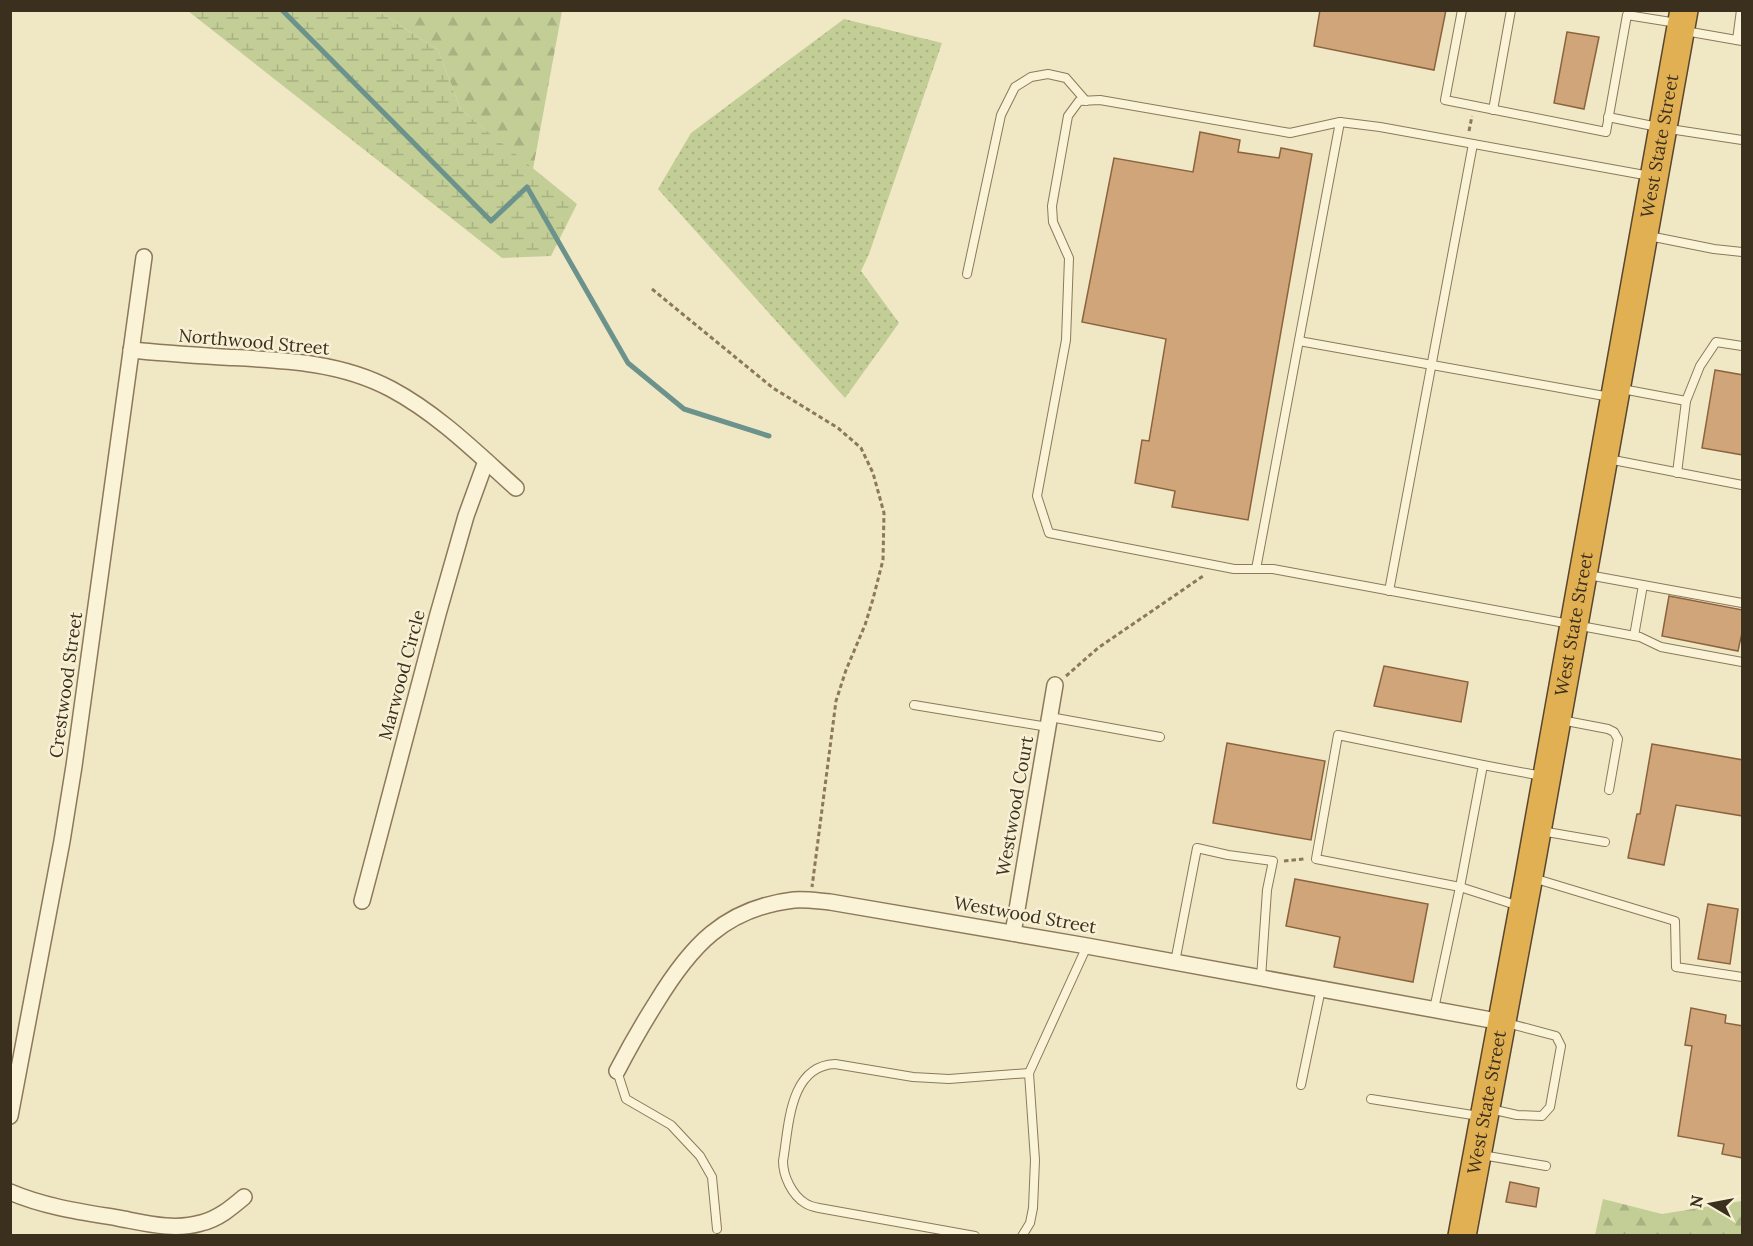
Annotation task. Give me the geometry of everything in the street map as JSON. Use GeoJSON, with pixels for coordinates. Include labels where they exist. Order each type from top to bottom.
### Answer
{"type":"FeatureCollection","features":[{"type":"Feature","properties":{"kind":"highway","name":"West State Street"},"geometry":{"type":"LineString","coordinates":[[1462,1236],[1682,21]]}},
{"type":"Feature","properties":{"kind":"street","name":"Crestwood Street"},"geometry":{"type":"LineString","coordinates":[[10,1116],[74,766],[144,256]]}},
{"type":"Feature","properties":{"kind":"street","name":"Northwood Street"},"geometry":{"type":"LineString","coordinates":[[131,350],[305,362],[342,370],[389,388],[411,400],[516,488]]}},
{"type":"Feature","properties":{"kind":"street","name":"Marwood Circle"},"geometry":{"type":"LineString","coordinates":[[362,901],[438,614],[466,516],[486,461]]}},
{"type":"Feature","properties":{"kind":"street","name":"Westwood Court"},"geometry":{"type":"LineString","coordinates":[[1013,933],[1056,685]]}},
{"type":"Feature","properties":{"kind":"street","name":"Westwood Street"},"geometry":{"type":"LineString","coordinates":[[618,1071],[647,1017],[674,975],[688,955],[705,938],[725,923],[747,912],[795,900],[830,902],[1013,933],[1502,1022]]}},
{"type":"Feature","properties":{"kind":"street"},"geometry":{"type":"LineString","coordinates":[[10,1192],[66,1210],[164,1226],[189,1226],[201,1223],[224,1214],[244,1197]]}},
{"type":"Feature","properties":{"kind":"lane"},"geometry":{"type":"LineString","coordinates":[[1462,10],[1445,100],[1606,132],[1627,15],[1682,21],[1740,40],[1742,10]]}},
{"type":"Feature","properties":{"kind":"lane"},"geometry":{"type":"LineString","coordinates":[[1493,110],[1511,10]]}},
{"type":"Feature","properties":{"kind":"lane"},"geometry":{"type":"LineString","coordinates":[[967,274],[1001,115],[1015,87],[1031,77],[1048,74],[1066,78],[1086,101]]}},
{"type":"Feature","properties":{"kind":"lane"},"geometry":{"type":"LineString","coordinates":[[1654,177],[1380,127],[1340,122],[1290,133],[1100,100],[1079,101],[1068,117],[1052,206],[1053,222],[1069,258],[1066,340],[1037,496],[1049,533],[1234,569],[1273,569],[1634,636],[1661,647],[1743,662]]}},
{"type":"Feature","properties":{"kind":"lane"},"geometry":{"type":"LineString","coordinates":[[1608,117],[1743,140]]}},
{"type":"Feature","properties":{"kind":"lane"},"geometry":{"type":"LineString","coordinates":[[1256,569],[1340,122]]}},
{"type":"Feature","properties":{"kind":"lane"},"geometry":{"type":"LineString","coordinates":[[1389,591],[1470,143]]}},
{"type":"Feature","properties":{"kind":"lane"},"geometry":{"type":"LineString","coordinates":[[1644,235],[1714,249],[1743,252]]}},
{"type":"Feature","properties":{"kind":"lane"},"geometry":{"type":"LineString","coordinates":[[1299,341],[1431,365],[1616,393],[1686,400]]}},
{"type":"Feature","properties":{"kind":"lane"},"geometry":{"type":"LineString","coordinates":[[1677,472],[1686,400],[1701,366],[1716,342],[1743,346]]}},
{"type":"Feature","properties":{"kind":"lane"},"geometry":{"type":"LineString","coordinates":[[1604,458],[1743,485]]}},
{"type":"Feature","properties":{"kind":"lane"},"geometry":{"type":"LineString","coordinates":[[1583,574],[1743,603]]}},
{"type":"Feature","properties":{"kind":"lane"},"geometry":{"type":"LineString","coordinates":[[1634,636],[1643,585]]}},
{"type":"Feature","properties":{"kind":"lane"},"geometry":{"type":"LineString","coordinates":[[914,705],[1160,737]]}},
{"type":"Feature","properties":{"kind":"lane"},"geometry":{"type":"LineString","coordinates":[[1557,720],[1614,732],[1618,739],[1609,790]]}},
{"type":"Feature","properties":{"kind":"lane"},"geometry":{"type":"LineString","coordinates":[[1523,908],[1460,887],[1316,859],[1338,735],[1546,777]]}},
{"type":"Feature","properties":{"kind":"lane"},"geometry":{"type":"LineString","coordinates":[[1434,1009],[1483,765]]}},
{"type":"Feature","properties":{"kind":"lane"},"geometry":{"type":"LineString","coordinates":[[1537,830],[1605,842]]}},
{"type":"Feature","properties":{"kind":"lane"},"geometry":{"type":"LineString","coordinates":[[1175,962],[1197,848],[1273,861],[1267,890],[1261,978]]}},
{"type":"Feature","properties":{"kind":"lane"},"geometry":{"type":"LineString","coordinates":[[1529,876],[1676,921],[1676,967],[1743,977]]}},
{"type":"Feature","properties":{"kind":"lane"},"geometry":{"type":"LineString","coordinates":[[1022,1236],[1030,1223],[1034,1184],[1035,1160],[1029,1074],[1087,946]]}},
{"type":"Feature","properties":{"kind":"lane"},"geometry":{"type":"LineString","coordinates":[[1301,1085],[1321,989]]}},
{"type":"Feature","properties":{"kind":"lane"},"geometry":{"type":"LineString","coordinates":[[1371,1099],[1542,1116],[1550,1107],[1561,1046],[1556,1036],[1502,1022]]}},
{"type":"Feature","properties":{"kind":"lane"},"geometry":{"type":"LineString","coordinates":[[975,1236],[819,1208],[806,1204],[796,1196],[787,1181],[783,1167],[793,1102],[798,1087],[817,1067],[826,1064],[913,1077],[949,1079],[1029,1074]]}},
{"type":"Feature","properties":{"kind":"lane"},"geometry":{"type":"LineString","coordinates":[[618,1071],[626,1099],[671,1125],[700,1156],[712,1177],[717,1229]]}},
{"type":"Feature","properties":{"kind":"lane"},"geometry":{"type":"LineString","coordinates":[[1477,1154],[1546,1166]]}},
{"type":"Feature","properties":{"kind":"path"},"geometry":{"type":"LineString","coordinates":[[1470,143],[1474,106]]}},
{"type":"Feature","properties":{"kind":"path"},"geometry":{"type":"LineString","coordinates":[[652,289],[773,388],[837,428],[861,448],[873,473],[884,513],[883,560],[865,625],[836,701],[811,900]]}},
{"type":"Feature","properties":{"kind":"path"},"geometry":{"type":"LineString","coordinates":[[1056,685],[1098,648],[1218,566]]}},
{"type":"Feature","properties":{"kind":"path"},"geometry":{"type":"LineString","coordinates":[[1273,861],[1316,859]]}},
{"type":"Feature","properties":{"kind":"green space"},"geometry":{"type":"Polygon","coordinates":[[[188,11],[378,11],[438,50],[461,110],[577,204],[551,256],[502,258],[188,11]]]}},
{"type":"Feature","properties":{"kind":"green space"},"geometry":{"type":"Polygon","coordinates":[[[378,11],[562,11],[533,169],[461,110],[438,50],[378,11]]]}},
{"type":"Feature","properties":{"kind":"green space"},"geometry":{"type":"Polygon","coordinates":[[[844,19],[942,43],[869,254],[861,271],[899,323],[845,398],[658,189],[691,133],[844,19]]]}},
{"type":"Feature","properties":{"kind":"green space"},"geometry":{"type":"Polygon","coordinates":[[[1603,1199],[1662,1214],[1742,1201],[1742,1235],[1595,1235],[1603,1199]]]}},
{"type":"Feature","properties":{"kind":"building"},"geometry":{"type":"Polygon","coordinates":[[[1320,10],[1446,10],[1434,70],[1314,46],[1320,10]]]}},
{"type":"Feature","properties":{"kind":"building"},"geometry":{"type":"Polygon","coordinates":[[[1567,32],[1599,37],[1584,109],[1554,103],[1567,32]]]}},
{"type":"Feature","properties":{"kind":"building"},"geometry":{"type":"Polygon","coordinates":[[[1200,132],[1240,140],[1238,152],[1279,158],[1281,148],[1312,154],[1248,520],[1172,507],[1175,491],[1135,483],[1142,440],[1149,441],[1166,339],[1082,322],[1114,158],[1193,172],[1200,132]]]}},
{"type":"Feature","properties":{"kind":"building"},"geometry":{"type":"Polygon","coordinates":[[[1715,370],[1743,375],[1743,455],[1702,448],[1715,370]]]}},
{"type":"Feature","properties":{"kind":"building"},"geometry":{"type":"Polygon","coordinates":[[[1669,596],[1743,610],[1743,628],[1738,651],[1662,636],[1669,596]]]}},
{"type":"Feature","properties":{"kind":"building"},"geometry":{"type":"Polygon","coordinates":[[[1384,666],[1468,682],[1461,722],[1374,706],[1384,666]]]}},
{"type":"Feature","properties":{"kind":"building"},"geometry":{"type":"Polygon","coordinates":[[[1227,743],[1325,761],[1311,840],[1213,823],[1227,743]]]}},
{"type":"Feature","properties":{"kind":"building"},"geometry":{"type":"Polygon","coordinates":[[[1652,744],[1743,760],[1743,816],[1676,805],[1664,865],[1628,858],[1637,814],[1640,814],[1652,744]]]}},
{"type":"Feature","properties":{"kind":"building"},"geometry":{"type":"Polygon","coordinates":[[[1295,879],[1428,904],[1413,982],[1334,967],[1340,937],[1286,926],[1295,879]]]}},
{"type":"Feature","properties":{"kind":"building"},"geometry":{"type":"Polygon","coordinates":[[[1708,904],[1738,909],[1730,964],[1698,959],[1708,904]]]}},
{"type":"Feature","properties":{"kind":"building"},"geometry":{"type":"Polygon","coordinates":[[[1691,1008],[1726,1015],[1725,1023],[1743,1026],[1743,1158],[1722,1154],[1724,1144],[1678,1136],[1692,1046],[1685,1045],[1691,1008]]]}},
{"type":"Feature","properties":{"kind":"building"},"geometry":{"type":"Polygon","coordinates":[[[1510,1182],[1539,1188],[1536,1207],[1506,1202],[1510,1182]]]}},
{"type":"Feature","properties":{"kind":"waterway"},"geometry":{"type":"LineString","coordinates":[[282,10],[491,221],[527,187],[628,363],[684,409],[769,436]]}}]}
